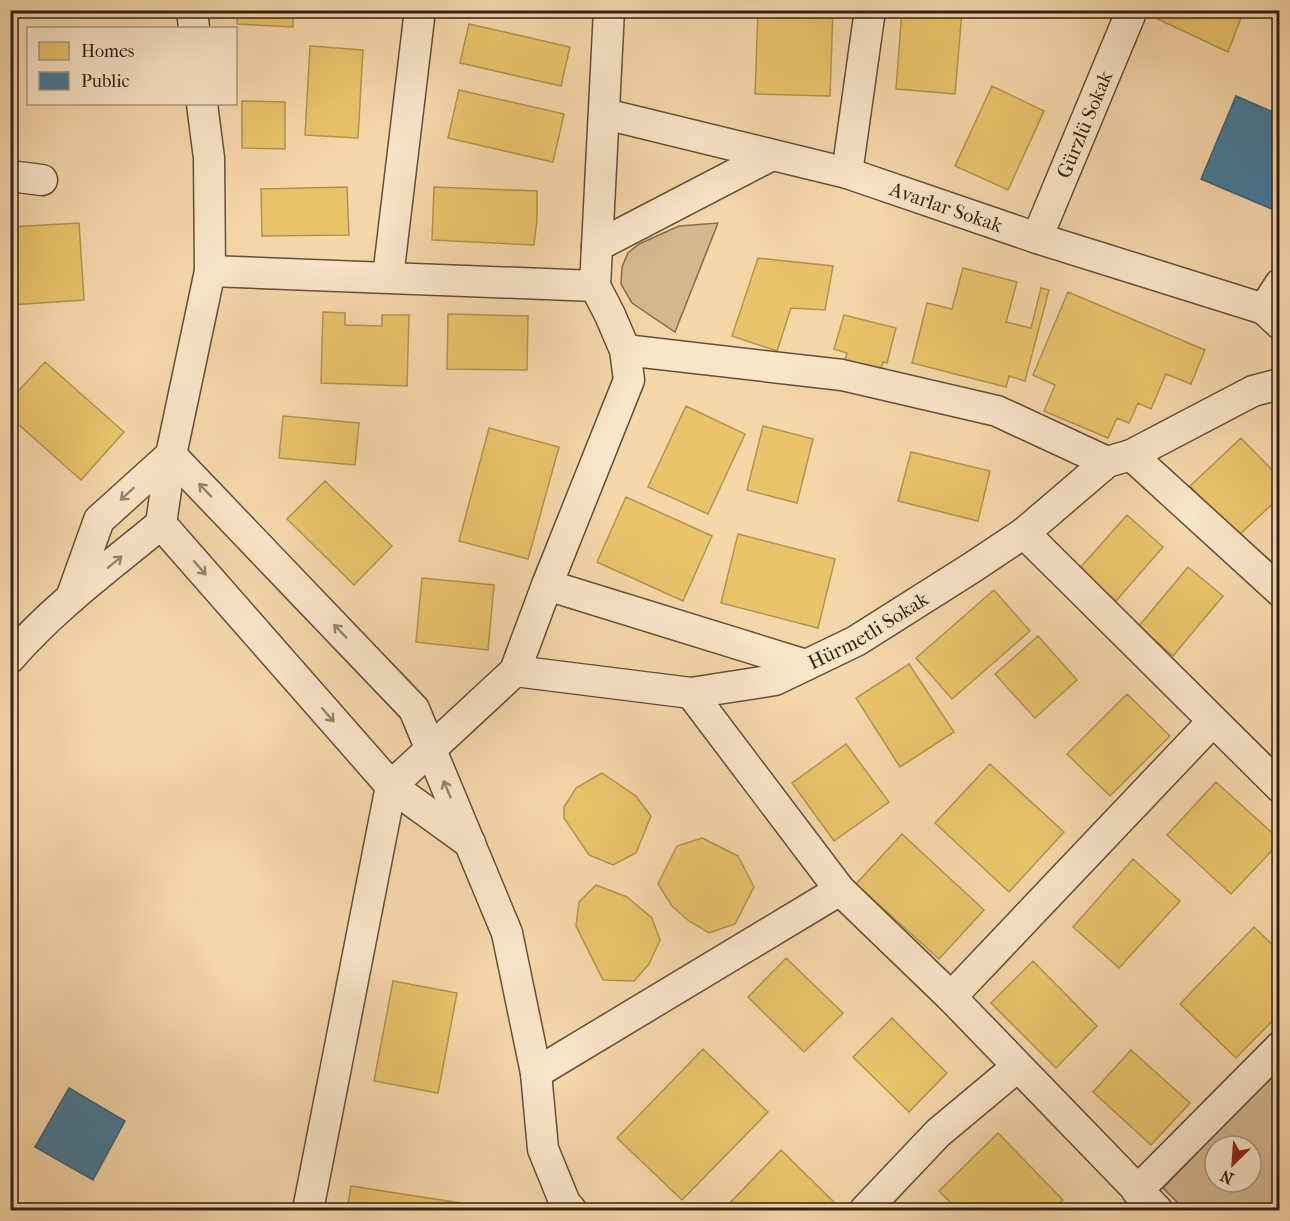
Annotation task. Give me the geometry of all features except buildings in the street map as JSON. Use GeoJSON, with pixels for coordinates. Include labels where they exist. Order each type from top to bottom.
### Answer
{"type":"FeatureCollection","features":[{"type":"Feature","properties":{"kind":"street"},"geometry":{"type":"LineString","coordinates":[[192,10],[194,27]]}},
{"type":"Feature","properties":{"kind":"street"},"geometry":{"type":"LineString","coordinates":[[388,277],[420,10]]}},
{"type":"Feature","properties":{"kind":"street"},"geometry":{"type":"LineString","coordinates":[[308,1210],[391,786],[515,671],[629,380],[625,350],[595,286],[609,10]]}},
{"type":"Feature","properties":{"kind":"street"},"geometry":{"type":"LineString","coordinates":[[847,173],[870,10]]}},
{"type":"Feature","properties":{"kind":"street","name":"Gürzlü Sokak"},"geometry":{"type":"LineString","coordinates":[[1037,238],[1132,10]]}},
{"type":"Feature","properties":{"kind":"street"},"geometry":{"type":"LineString","coordinates":[[10,658],[29,636],[70,599],[161,524],[171,455],[210,271],[209,158],[202,105]]}},
{"type":"Feature","properties":{"kind":"street","name":"Avarlar Sokak"},"geometry":{"type":"LineString","coordinates":[[605,114],[847,173],[1272,317]]}},
{"type":"Feature","properties":{"kind":"street"},"geometry":{"type":"LineString","coordinates":[[597,246],[772,155]]}},
{"type":"Feature","properties":{"kind":"street"},"geometry":{"type":"LineString","coordinates":[[10,176],[42,180]]}},
{"type":"Feature","properties":{"kind":"street"},"geometry":{"type":"LineString","coordinates":[[210,271],[595,286]]}},
{"type":"Feature","properties":{"kind":"street"},"geometry":{"type":"LineString","coordinates":[[1272,317],[1280,284]]}},
{"type":"Feature","properties":{"kind":"street"},"geometry":{"type":"LineString","coordinates":[[625,350],[842,375],[997,411],[1119,458],[1280,591]]}},
{"type":"Feature","properties":{"kind":"street","name":"Hürmetli Sokak"},"geometry":{"type":"LineString","coordinates":[[515,671],[691,693],[775,680],[856,641],[973,567],[1024,533],[1119,458],[1253,391],[1280,384]]}},
{"type":"Feature","properties":{"kind":"street"},"geometry":{"type":"LineString","coordinates":[[70,599],[99,520],[171,455]]}},
{"type":"Feature","properties":{"kind":"street"},"geometry":{"type":"LineString","coordinates":[[171,455],[414,709],[507,933],[536,1073],[543,1149],[565,1208]]}},
{"type":"Feature","properties":{"kind":"street"},"geometry":{"type":"LineString","coordinates":[[161,524],[391,786],[470,843]]}},
{"type":"Feature","properties":{"kind":"street"},"geometry":{"type":"LineString","coordinates":[[1024,533],[1280,787]]}},
{"type":"Feature","properties":{"kind":"street"},"geometry":{"type":"LineString","coordinates":[[547,585],[806,665]]}},
{"type":"Feature","properties":{"kind":"street"},"geometry":{"type":"LineString","coordinates":[[691,693],[840,890],[951,998],[1147,1201],[1280,1047]]}},
{"type":"Feature","properties":{"kind":"street"},"geometry":{"type":"LineString","coordinates":[[951,998],[1213,721]]}},
{"type":"Feature","properties":{"kind":"street"},"geometry":{"type":"LineString","coordinates":[[536,1073],[840,890]]}},
{"type":"Feature","properties":{"kind":"street"},"geometry":{"type":"LineString","coordinates":[[865,1210],[938,1133],[1017,1067]]}},
{"type":"Feature","properties":{"kind":"shaded area"},"geometry":{"type":"Polygon","coordinates":[[[718,223],[675,332],[632,303],[621,284],[622,267],[628,253],[639,244],[679,226],[718,223]]]}},
{"type":"Feature","properties":{"kind":"shaded area"},"geometry":{"type":"Polygon","coordinates":[[[1279,1067],[1279,1210],[1185,1210],[1163,1188],[1203,1146],[1203,1194],[1263,1194],[1263,1134],[1215,1134],[1279,1067]]]}}]}
